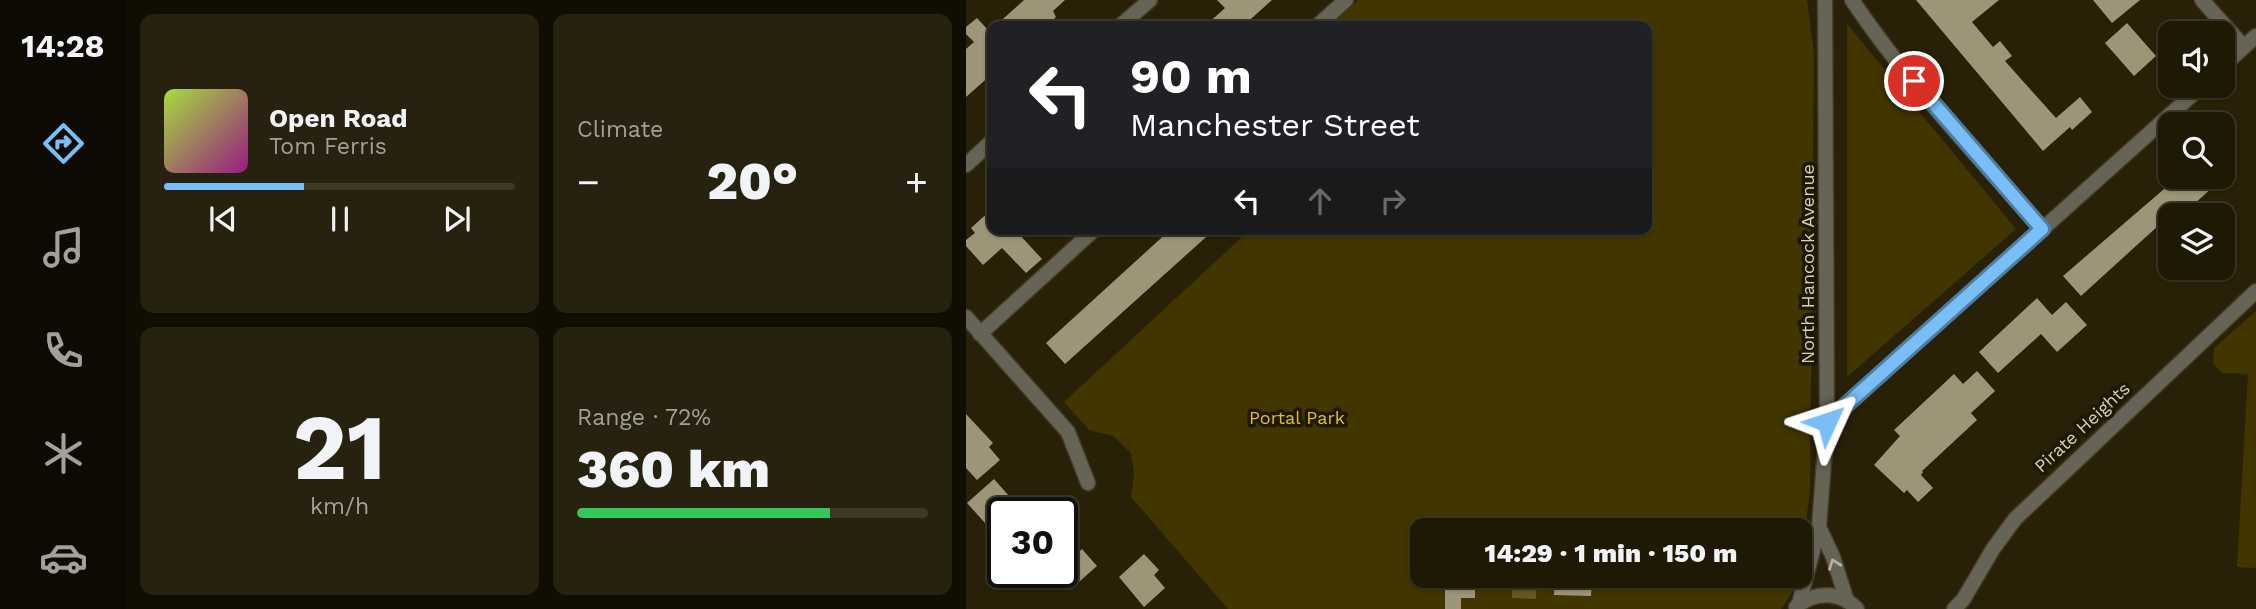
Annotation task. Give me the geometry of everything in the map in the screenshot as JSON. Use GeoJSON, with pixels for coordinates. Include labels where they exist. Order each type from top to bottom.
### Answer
{"type":"FeatureCollection","features":[{"type":"Feature","properties":{"kind":"street"},"geometry":{"type":"LineString","coordinates":[[1126,21],[1150,0]]}},
{"type":"Feature","properties":{"kind":"street"},"geometry":{"type":"LineString","coordinates":[[1323,21],[1346,0]]}},
{"type":"Feature","properties":{"kind":"street","name":"North Hancock Avenue"},"geometry":{"type":"LineString","coordinates":[[1796,606],[1819,527],[1827,422],[1825,0]]}},
{"type":"Feature","properties":{"kind":"street"},"geometry":{"type":"LineString","coordinates":[[1852,0],[1869,26],[1928,99],[2042,229]]}},
{"type":"Feature","properties":{"kind":"street"},"geometry":{"type":"LineString","coordinates":[[2202,0],[2244,47]]}},
{"type":"Feature","properties":{"kind":"street"},"geometry":{"type":"LineString","coordinates":[[2235,55],[2256,36]]}},
{"type":"Feature","properties":{"kind":"street"},"geometry":{"type":"LineString","coordinates":[[1827,422],[2189,98]]}},
{"type":"Feature","properties":{"kind":"street"},"geometry":{"type":"LineString","coordinates":[[966,165],[987,146]]}},
{"type":"Feature","properties":{"kind":"street"},"geometry":{"type":"LineString","coordinates":[[980,334],[1088,235]]}},
{"type":"Feature","properties":{"kind":"street","name":"Pirate Heights"},"geometry":{"type":"LineString","coordinates":[[1954,609],[1963,600],[1993,548],[2015,519],[2256,291]]}},
{"type":"Feature","properties":{"kind":"street"},"geometry":{"type":"LineString","coordinates":[[966,317],[1068,432],[1088,483]]}},
{"type":"Feature","properties":{"kind":"street","name":"North Hancock Avenue"},"geometry":{"type":"LineString","coordinates":[[1819,527],[1852,605]]}},
{"type":"Feature","properties":{"kind":"street","name":"North Hancock Avenue"},"geometry":{"type":"LineString","coordinates":[[1796,606],[1810,597],[1822,595],[1835,596],[1852,605]]}},
{"type":"Feature","properties":{"kind":"green space","name":"Portal Park"},"geometry":{"type":"Polygon","coordinates":[[[1358,0],[1807,0],[1814,54],[1810,490],[1806,518],[1410,518],[1410,588],[1795,588],[1781,609],[1228,609],[1131,497],[1134,474],[1131,453],[1113,436],[1089,430],[1064,402],[1242,237],[1240,235],[1652,235],[1652,21],[1335,21],[1358,0]]]}},
{"type":"Feature","properties":{"kind":"green space"},"geometry":{"type":"Polygon","coordinates":[[[1847,24],[2016,229],[1847,377],[1847,24]]]}},
{"type":"Feature","properties":{"kind":"green space"},"geometry":{"type":"Polygon","coordinates":[[[2256,311],[2256,568],[2237,567],[2248,374],[2222,373],[2213,363],[2214,348],[2256,311]]]}},
{"type":"Feature","properties":{"kind":"shaded area"},"geometry":{"type":"Polygon","coordinates":[[[1512,588],[1536,588],[1536,599],[1512,598],[1512,588]]]}},
{"type":"Feature","properties":{"kind":"building"},"geometry":{"type":"Polygon","coordinates":[[[1024,0],[1065,0],[1053,11],[1056,17],[1052,21],[1001,21],[1024,0]]]}},
{"type":"Feature","properties":{"kind":"building"},"geometry":{"type":"Polygon","coordinates":[[[1217,0],[1272,0],[1249,21],[1211,21],[1225,8],[1217,0]]]}},
{"type":"Feature","properties":{"kind":"building"},"geometry":{"type":"Polygon","coordinates":[[[1916,0],[1999,0],[1972,22],[1993,47],[2000,41],[2012,56],[2005,61],[2056,118],[2080,97],[2092,112],[2043,151],[1916,0]]]}},
{"type":"Feature","properties":{"kind":"building"},"geometry":{"type":"Polygon","coordinates":[[[2093,0],[2140,0],[2112,23],[2093,0]]]}},
{"type":"Feature","properties":{"kind":"building"},"geometry":{"type":"Polygon","coordinates":[[[977,18],[987,29],[987,78],[966,97],[966,49],[974,42],[966,34],[966,27],[977,18]]]}},
{"type":"Feature","properties":{"kind":"building"},"geometry":{"type":"Polygon","coordinates":[[[2127,23],[2156,56],[2134,76],[2105,43],[2127,23]]]}},
{"type":"Feature","properties":{"kind":"building"},"geometry":{"type":"Polygon","coordinates":[[[2164,189],[2211,189],[2195,203],[2158,203],[2158,226],[2081,296],[2063,276],[2164,189]]]}},
{"type":"Feature","properties":{"kind":"building"},"geometry":{"type":"Polygon","coordinates":[[[987,214],[987,235],[1020,235],[1042,259],[1026,273],[1002,248],[983,265],[966,246],[966,240],[975,233],[971,228],[987,214]]]}},
{"type":"Feature","properties":{"kind":"building"},"geometry":{"type":"Polygon","coordinates":[[[1164,235],[1208,235],[1065,364],[1046,343],[1164,235]]]}},
{"type":"Feature","properties":{"kind":"building"},"geometry":{"type":"Polygon","coordinates":[[[2037,298],[2052,315],[2066,302],[2087,325],[2057,352],[2041,334],[1998,373],[1979,352],[2037,298]]]}},
{"type":"Feature","properties":{"kind":"building"},"geometry":{"type":"Polygon","coordinates":[[[1977,371],[1995,391],[1971,413],[1977,420],[1922,471],[1921,475],[1933,488],[1918,502],[1907,490],[1904,493],[1874,465],[1900,436],[1894,430],[1954,374],[1963,384],[1977,371]]]}},
{"type":"Feature","properties":{"kind":"building"},"geometry":{"type":"Polygon","coordinates":[[[966,414],[993,443],[989,447],[1000,460],[977,480],[966,468],[966,414]]]}},
{"type":"Feature","properties":{"kind":"building"},"geometry":{"type":"Polygon","coordinates":[[[994,479],[1010,497],[987,497],[987,525],[967,503],[994,479]]]}},
{"type":"Feature","properties":{"kind":"building"},"geometry":{"type":"Polygon","coordinates":[[[1082,549],[1097,566],[1078,583],[1078,552],[1082,549]]]}},
{"type":"Feature","properties":{"kind":"building"},"geometry":{"type":"Polygon","coordinates":[[[1144,554],[1159,570],[1154,575],[1165,588],[1144,607],[1119,577],[1144,554]]]}},
{"type":"Feature","properties":{"kind":"building"},"geometry":{"type":"Polygon","coordinates":[[[1475,588],[1475,598],[1461,598],[1461,609],[1445,609],[1445,589],[1475,588]]]}},
{"type":"Feature","properties":{"kind":"building"},"geometry":{"type":"Polygon","coordinates":[[[1554,588],[1591,588],[1591,596],[1554,595],[1554,588]]]}},
{"type":"Feature","properties":{"kind":"route"},"geometry":{"type":"LineString","coordinates":[[1827,422],[2042,229],[1914,81]]}}]}
